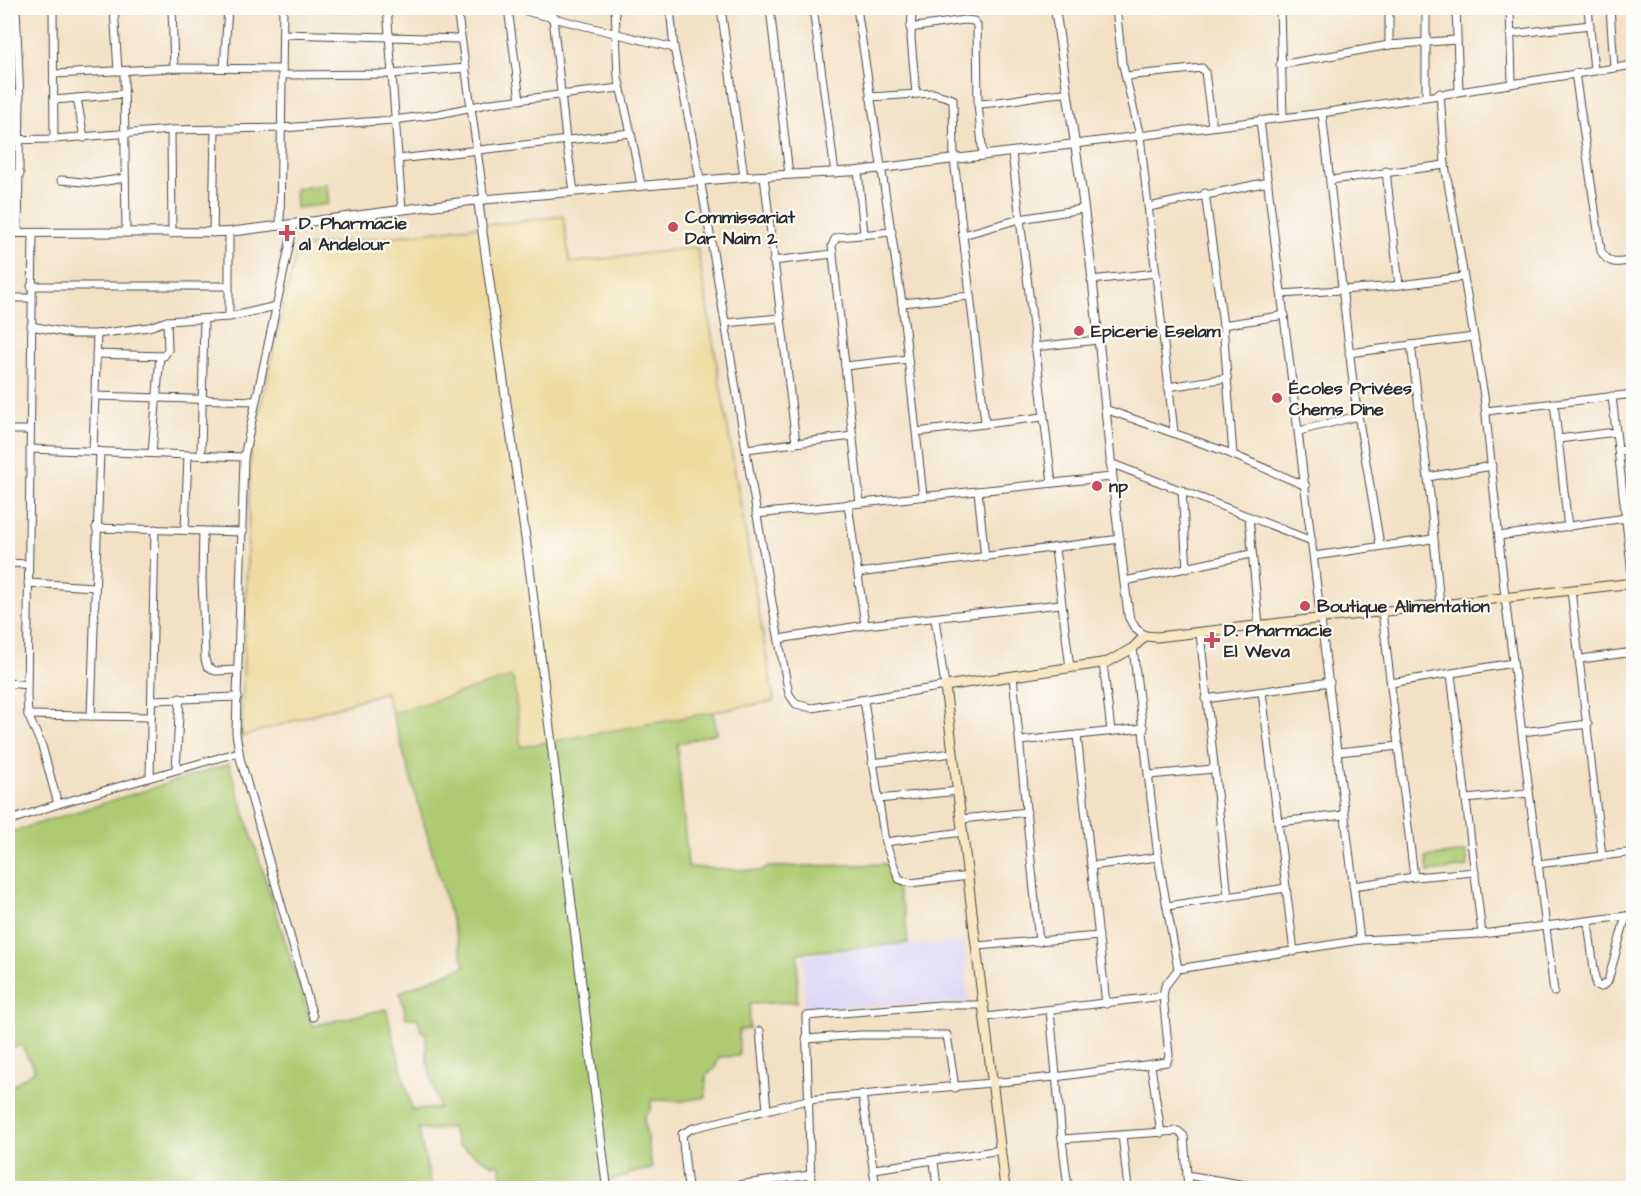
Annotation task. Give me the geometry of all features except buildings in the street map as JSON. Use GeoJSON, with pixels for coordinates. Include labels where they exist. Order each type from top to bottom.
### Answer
{"type":"FeatureCollection","features":[{"type":"Feature","properties":{"kind":"main road"},"geometry":{"type":"LineString","coordinates":[[1005,1188],[985,1005],[945,686],[1113,661],[1133,648],[1145,636],[1200,633],[1633,583]]}},
{"type":"Feature","properties":{"kind":"street"},"geometry":{"type":"LineString","coordinates":[[52,8],[54,139]]}},
{"type":"Feature","properties":{"kind":"street"},"geometry":{"type":"LineString","coordinates":[[114,8],[124,94],[126,233]]}},
{"type":"Feature","properties":{"kind":"street"},"geometry":{"type":"LineString","coordinates":[[172,8],[174,68]]}},
{"type":"Feature","properties":{"kind":"street"},"geometry":{"type":"LineString","coordinates":[[224,68],[228,8]]}},
{"type":"Feature","properties":{"kind":"street"},"geometry":{"type":"LineString","coordinates":[[280,226],[284,8]]}},
{"type":"Feature","properties":{"kind":"street"},"geometry":{"type":"LineString","coordinates":[[387,8],[402,210]]}},
{"type":"Feature","properties":{"kind":"street"},"geometry":{"type":"LineString","coordinates":[[457,8],[472,108],[481,200],[607,1188]]}},
{"type":"Feature","properties":{"kind":"street"},"geometry":{"type":"LineString","coordinates":[[508,8],[520,100]]}},
{"type":"Feature","properties":{"kind":"street"},"geometry":{"type":"LineString","coordinates":[[513,8],[674,48]]}},
{"type":"Feature","properties":{"kind":"street"},"geometry":{"type":"LineString","coordinates":[[552,8],[566,141],[574,191]]}},
{"type":"Feature","properties":{"kind":"street"},"geometry":{"type":"LineString","coordinates":[[615,8],[620,88],[641,185]]}},
{"type":"Feature","properties":{"kind":"street"},"geometry":{"type":"LineString","coordinates":[[670,8],[674,48],[726,323],[756,514],[789,694],[796,704],[812,708],[945,686],[935,619]]}},
{"type":"Feature","properties":{"kind":"street"},"geometry":{"type":"LineString","coordinates":[[721,8],[744,177]]}},
{"type":"Feature","properties":{"kind":"street"},"geometry":{"type":"LineString","coordinates":[[770,8],[789,175]]}},
{"type":"Feature","properties":{"kind":"street"},"geometry":{"type":"LineString","coordinates":[[813,8],[835,173]]}},
{"type":"Feature","properties":{"kind":"street"},"geometry":{"type":"LineString","coordinates":[[857,8],[902,303],[923,496]]}},
{"type":"Feature","properties":{"kind":"street"},"geometry":{"type":"LineString","coordinates":[[912,8],[910,28],[916,94]]}},
{"type":"Feature","properties":{"kind":"street"},"geometry":{"type":"LineString","coordinates":[[1055,8],[1075,144],[1098,340],[1110,477],[1129,617],[1135,628],[1145,636]]}},
{"type":"Feature","properties":{"kind":"street"},"geometry":{"type":"LineString","coordinates":[[1280,8],[1283,117]]}},
{"type":"Feature","properties":{"kind":"street"},"geometry":{"type":"LineString","coordinates":[[1389,8],[1389,45]]}},
{"type":"Feature","properties":{"kind":"street"},"geometry":{"type":"LineString","coordinates":[[1426,8],[1426,95]]}},
{"type":"Feature","properties":{"kind":"street"},"geometry":{"type":"LineString","coordinates":[[1456,8],[1458,91]]}},
{"type":"Feature","properties":{"kind":"street"},"geometry":{"type":"LineString","coordinates":[[1510,8],[1512,82]]}},
{"type":"Feature","properties":{"kind":"street"},"geometry":{"type":"LineString","coordinates":[[1588,8],[1594,70]]}},
{"type":"Feature","properties":{"kind":"street"},"geometry":{"type":"LineString","coordinates":[[1610,8],[1614,68]]}},
{"type":"Feature","properties":{"kind":"street"},"geometry":{"type":"LineString","coordinates":[[8,12],[16,10],[21,140],[18,233]]}},
{"type":"Feature","properties":{"kind":"street"},"geometry":{"type":"LineString","coordinates":[[1118,10],[1126,76],[1140,136],[1174,432]]}},
{"type":"Feature","properties":{"kind":"street"},"geometry":{"type":"LineString","coordinates":[[910,28],[970,19],[977,25],[978,104],[982,156]]}},
{"type":"Feature","properties":{"kind":"street"},"geometry":{"type":"LineString","coordinates":[[1510,34],[1590,25]]}},
{"type":"Feature","properties":{"kind":"street"},"geometry":{"type":"LineString","coordinates":[[283,34],[461,39]]}},
{"type":"Feature","properties":{"kind":"street"},"geometry":{"type":"LineString","coordinates":[[1280,65],[1389,45],[1456,40]]}},
{"type":"Feature","properties":{"kind":"street"},"geometry":{"type":"LineString","coordinates":[[8,57],[18,57]]}},
{"type":"Feature","properties":{"kind":"street"},"geometry":{"type":"LineString","coordinates":[[8,233],[229,232],[481,200],[744,177],[858,171],[1322,113],[1426,95],[1634,65]]}},
{"type":"Feature","properties":{"kind":"street"},"geometry":{"type":"LineString","coordinates":[[54,74],[174,68],[391,74],[466,68]]}},
{"type":"Feature","properties":{"kind":"street"},"geometry":{"type":"LineString","coordinates":[[1126,76],[1202,68],[1205,72],[1212,126]]}},
{"type":"Feature","properties":{"kind":"street"},"geometry":{"type":"LineString","coordinates":[[1575,73],[1601,251],[1605,259],[1613,264],[1634,260]]}},
{"type":"Feature","properties":{"kind":"street"},"geometry":{"type":"LineString","coordinates":[[8,140],[84,138],[171,130],[282,128],[394,120],[520,100],[620,88]]}},
{"type":"Feature","properties":{"kind":"street"},"geometry":{"type":"LineString","coordinates":[[870,97],[933,93],[953,99],[954,159],[985,422]]}},
{"type":"Feature","properties":{"kind":"street"},"geometry":{"type":"LineString","coordinates":[[978,104],[1012,102],[1045,94],[1066,93]]}},
{"type":"Feature","properties":{"kind":"street"},"geometry":{"type":"LineString","coordinates":[[1440,93],[1445,165],[1486,411],[1505,597],[1554,992]]}},
{"type":"Feature","properties":{"kind":"street"},"geometry":{"type":"LineString","coordinates":[[54,100],[124,94]]}},
{"type":"Feature","properties":{"kind":"street"},"geometry":{"type":"LineString","coordinates":[[77,98],[84,138]]}},
{"type":"Feature","properties":{"kind":"street"},"geometry":{"type":"LineString","coordinates":[[8,100],[20,100]]}},
{"type":"Feature","properties":{"kind":"street"},"geometry":{"type":"LineString","coordinates":[[1322,113],[1331,180],[1340,290],[1380,545]]}},
{"type":"Feature","properties":{"kind":"street"},"geometry":{"type":"LineString","coordinates":[[1260,120],[1360,940]]}},
{"type":"Feature","properties":{"kind":"street"},"geometry":{"type":"LineString","coordinates":[[213,233],[215,129]]}},
{"type":"Feature","properties":{"kind":"street"},"geometry":{"type":"LineString","coordinates":[[171,130],[172,234]]}},
{"type":"Feature","properties":{"kind":"street"},"geometry":{"type":"LineString","coordinates":[[398,159],[631,133]]}},
{"type":"Feature","properties":{"kind":"street"},"geometry":{"type":"LineString","coordinates":[[1012,153],[1052,483]]}},
{"type":"Feature","properties":{"kind":"street"},"geometry":{"type":"LineString","coordinates":[[1331,180],[1445,165]]}},
{"type":"Feature","properties":{"kind":"street"},"geometry":{"type":"LineString","coordinates":[[858,171],[864,234]]}},
{"type":"Feature","properties":{"kind":"street"},"geometry":{"type":"LineString","coordinates":[[1386,171],[1399,285]]}},
{"type":"Feature","properties":{"kind":"street"},"geometry":{"type":"LineString","coordinates":[[8,174],[20,174]]}},
{"type":"Feature","properties":{"kind":"street"},"geometry":{"type":"LineString","coordinates":[[764,176],[796,443]]}},
{"type":"Feature","properties":{"kind":"street"},"geometry":{"type":"LineString","coordinates":[[61,180],[94,183],[125,178]]}},
{"type":"Feature","properties":{"kind":"street"},"geometry":{"type":"LineString","coordinates":[[1149,207],[1205,193],[1268,182]]}},
{"type":"Feature","properties":{"kind":"street"},"geometry":{"type":"LineString","coordinates":[[1205,193],[1223,325],[1233,455]]}},
{"type":"Feature","properties":{"kind":"street"},"geometry":{"type":"LineString","coordinates":[[963,235],[1020,219],[1082,208]]}},
{"type":"Feature","properties":{"kind":"street"},"geometry":{"type":"LineString","coordinates":[[294,224],[244,457],[236,733],[239,752],[313,1017]]}},
{"type":"Feature","properties":{"kind":"street"},"geometry":{"type":"LineString","coordinates":[[229,232],[229,316]]}},
{"type":"Feature","properties":{"kind":"street"},"geometry":{"type":"LineString","coordinates":[[861,503],[832,246],[835,239],[892,232]]}},
{"type":"Feature","properties":{"kind":"street"},"geometry":{"type":"LineString","coordinates":[[33,233],[28,715],[42,746],[58,804]]}},
{"type":"Feature","properties":{"kind":"street"},"geometry":{"type":"LineString","coordinates":[[773,261],[833,254]]}},
{"type":"Feature","properties":{"kind":"street"},"geometry":{"type":"LineString","coordinates":[[1091,280],[1156,273]]}},
{"type":"Feature","properties":{"kind":"street"},"geometry":{"type":"LineString","coordinates":[[1282,294],[1399,285],[1463,277]]}},
{"type":"Feature","properties":{"kind":"street"},"geometry":{"type":"LineString","coordinates":[[32,286],[229,286]]}},
{"type":"Feature","properties":{"kind":"street"},"geometry":{"type":"LineString","coordinates":[[902,303],[970,296]]}},
{"type":"Feature","properties":{"kind":"street"},"geometry":{"type":"LineString","coordinates":[[8,298],[31,298]]}},
{"type":"Feature","properties":{"kind":"street"},"geometry":{"type":"LineString","coordinates":[[31,327],[73,334],[97,334],[137,329],[167,321],[229,316],[276,306]]}},
{"type":"Feature","properties":{"kind":"street"},"geometry":{"type":"LineString","coordinates":[[1223,325],[1284,315]]}},
{"type":"Feature","properties":{"kind":"street"},"geometry":{"type":"LineString","coordinates":[[726,323],[780,318]]}},
{"type":"Feature","properties":{"kind":"street"},"geometry":{"type":"LineString","coordinates":[[201,455],[204,319]]}},
{"type":"Feature","properties":{"kind":"street"},"geometry":{"type":"LineString","coordinates":[[96,354],[160,356],[167,354],[167,321]]}},
{"type":"Feature","properties":{"kind":"street"},"geometry":{"type":"LineString","coordinates":[[91,716],[96,528],[97,334]]}},
{"type":"Feature","properties":{"kind":"street"},"geometry":{"type":"LineString","coordinates":[[1349,353],[1473,337]]}},
{"type":"Feature","properties":{"kind":"street"},"geometry":{"type":"LineString","coordinates":[[1034,347],[1098,340]]}},
{"type":"Feature","properties":{"kind":"street"},"geometry":{"type":"LineString","coordinates":[[1411,345],[1428,477],[1432,539],[1440,605]]}},
{"type":"Feature","properties":{"kind":"street"},"geometry":{"type":"LineString","coordinates":[[152,453],[160,356]]}},
{"type":"Feature","properties":{"kind":"street"},"geometry":{"type":"LineString","coordinates":[[845,366],[908,359]]}},
{"type":"Feature","properties":{"kind":"street"},"geometry":{"type":"LineString","coordinates":[[1168,387],[1227,378]]}},
{"type":"Feature","properties":{"kind":"street"},"geometry":{"type":"LineString","coordinates":[[1486,411],[1634,394]]}},
{"type":"Feature","properties":{"kind":"street"},"geometry":{"type":"LineString","coordinates":[[95,396],[255,401]]}},
{"type":"Feature","properties":{"kind":"street"},"geometry":{"type":"LineString","coordinates":[[1612,396],[1633,583]]}},
{"type":"Feature","properties":{"kind":"street"},"geometry":{"type":"LineString","coordinates":[[1554,403],[1568,527]]}},
{"type":"Feature","properties":{"kind":"street"},"geometry":{"type":"LineString","coordinates":[[1105,409],[1174,432],[1306,486]]}},
{"type":"Feature","properties":{"kind":"street"},"geometry":{"type":"LineString","coordinates":[[1299,431],[1358,416]]}},
{"type":"Feature","properties":{"kind":"street"},"geometry":{"type":"LineString","coordinates":[[916,432],[985,422],[1043,417]]}},
{"type":"Feature","properties":{"kind":"street"},"geometry":{"type":"LineString","coordinates":[[8,430],[30,430]]}},
{"type":"Feature","properties":{"kind":"street"},"geometry":{"type":"LineString","coordinates":[[1558,439],[1616,432]]}},
{"type":"Feature","properties":{"kind":"street"},"geometry":{"type":"LineString","coordinates":[[746,449],[853,436]]}},
{"type":"Feature","properties":{"kind":"street"},"geometry":{"type":"LineString","coordinates":[[30,449],[244,457]]}},
{"type":"Feature","properties":{"kind":"street"},"geometry":{"type":"LineString","coordinates":[[1619,451],[1634,449]]}},
{"type":"Feature","properties":{"kind":"street"},"geometry":{"type":"LineString","coordinates":[[185,530],[188,455]]}},
{"type":"Feature","properties":{"kind":"street"},"geometry":{"type":"LineString","coordinates":[[1110,463],[1312,541]]}},
{"type":"Feature","properties":{"kind":"street"},"geometry":{"type":"LineString","coordinates":[[1428,477],[1492,466]]}},
{"type":"Feature","properties":{"kind":"street"},"geometry":{"type":"LineString","coordinates":[[756,514],[1110,477]]}},
{"type":"Feature","properties":{"kind":"street"},"geometry":{"type":"LineString","coordinates":[[978,490],[985,558]]}},
{"type":"Feature","properties":{"kind":"street"},"geometry":{"type":"LineString","coordinates":[[1182,490],[1187,569]]}},
{"type":"Feature","properties":{"kind":"street"},"geometry":{"type":"LineString","coordinates":[[848,504],[864,625]]}},
{"type":"Feature","properties":{"kind":"street"},"geometry":{"type":"LineString","coordinates":[[1249,517],[1259,626]]}},
{"type":"Feature","properties":{"kind":"street"},"geometry":{"type":"LineString","coordinates":[[1499,536],[1626,518]]}},
{"type":"Feature","properties":{"kind":"street"},"geometry":{"type":"LineString","coordinates":[[96,528],[243,532]]}},
{"type":"Feature","properties":{"kind":"street"},"geometry":{"type":"LineString","coordinates":[[150,777],[155,529]]}},
{"type":"Feature","properties":{"kind":"street"},"geometry":{"type":"LineString","coordinates":[[203,531],[205,659],[207,666],[215,671],[239,670]]}},
{"type":"Feature","properties":{"kind":"street"},"geometry":{"type":"LineString","coordinates":[[858,573],[1120,539]]}},
{"type":"Feature","properties":{"kind":"street"},"geometry":{"type":"LineString","coordinates":[[1314,556],[1432,539]]}},
{"type":"Feature","properties":{"kind":"street"},"geometry":{"type":"LineString","coordinates":[[1055,549],[1070,668]]}},
{"type":"Feature","properties":{"kind":"street"},"geometry":{"type":"LineString","coordinates":[[1125,581],[1251,554]]}},
{"type":"Feature","properties":{"kind":"street"},"geometry":{"type":"LineString","coordinates":[[8,563],[28,564]]}},
{"type":"Feature","properties":{"kind":"street"},"geometry":{"type":"LineString","coordinates":[[28,583],[95,587]]}},
{"type":"Feature","properties":{"kind":"street"},"geometry":{"type":"LineString","coordinates":[[1571,590],[1581,659],[1602,856]]}},
{"type":"Feature","properties":{"kind":"street"},"geometry":{"type":"LineString","coordinates":[[778,639],[864,625],[1061,604]]}},
{"type":"Feature","properties":{"kind":"street"},"geometry":{"type":"LineString","coordinates":[[1382,612],[1414,877]]}},
{"type":"Feature","properties":{"kind":"street"},"geometry":{"type":"LineString","coordinates":[[1200,633],[1228,897]]}},
{"type":"Feature","properties":{"kind":"street"},"geometry":{"type":"LineString","coordinates":[[1133,648],[1158,857],[1178,969]]}},
{"type":"Feature","properties":{"kind":"street"},"geometry":{"type":"LineString","coordinates":[[1581,659],[1634,652]]}},
{"type":"Feature","properties":{"kind":"street"},"geometry":{"type":"LineString","coordinates":[[1102,663],[1111,731]]}},
{"type":"Feature","properties":{"kind":"street"},"geometry":{"type":"LineString","coordinates":[[1391,682],[1513,663]]}},
{"type":"Feature","properties":{"kind":"street"},"geometry":{"type":"LineString","coordinates":[[1451,674],[1482,934]]}},
{"type":"Feature","properties":{"kind":"street"},"geometry":{"type":"LineString","coordinates":[[1013,676],[1039,942]]}},
{"type":"Feature","properties":{"kind":"street"},"geometry":{"type":"LineString","coordinates":[[1206,699],[1330,682]]}},
{"type":"Feature","properties":{"kind":"street"},"geometry":{"type":"LineString","coordinates":[[8,683],[27,685]]}},
{"type":"Feature","properties":{"kind":"street"},"geometry":{"type":"LineString","coordinates":[[1262,692],[1294,952]]}},
{"type":"Feature","properties":{"kind":"street"},"geometry":{"type":"LineString","coordinates":[[152,700],[238,697]]}},
{"type":"Feature","properties":{"kind":"street"},"geometry":{"type":"LineString","coordinates":[[176,770],[180,698]]}},
{"type":"Feature","properties":{"kind":"street"},"geometry":{"type":"LineString","coordinates":[[864,700],[885,842],[896,871],[903,882],[969,876]]}},
{"type":"Feature","properties":{"kind":"street"},"geometry":{"type":"LineString","coordinates":[[28,715],[151,717]]}},
{"type":"Feature","properties":{"kind":"street"},"geometry":{"type":"LineString","coordinates":[[1522,732],[1588,724]]}},
{"type":"Feature","properties":{"kind":"street"},"geometry":{"type":"LineString","coordinates":[[1020,741],[1144,728]]}},
{"type":"Feature","properties":{"kind":"street"},"geometry":{"type":"LineString","coordinates":[[1077,735],[1106,1004]]}},
{"type":"Feature","properties":{"kind":"street"},"geometry":{"type":"LineString","coordinates":[[1338,752],[1398,746]]}},
{"type":"Feature","properties":{"kind":"street"},"geometry":{"type":"LineString","coordinates":[[8,821],[58,804],[239,752]]}},
{"type":"Feature","properties":{"kind":"street"},"geometry":{"type":"LineString","coordinates":[[872,764],[953,753]]}},
{"type":"Feature","properties":{"kind":"street"},"geometry":{"type":"LineString","coordinates":[[1149,775],[1214,769]]}},
{"type":"Feature","properties":{"kind":"street"},"geometry":{"type":"LineString","coordinates":[[878,799],[958,791]]}},
{"type":"Feature","properties":{"kind":"street"},"geometry":{"type":"LineString","coordinates":[[1466,799],[1529,793]]}},
{"type":"Feature","properties":{"kind":"street"},"geometry":{"type":"LineString","coordinates":[[962,819],[1027,812]]}},
{"type":"Feature","properties":{"kind":"street"},"geometry":{"type":"LineString","coordinates":[[1278,822],[1345,815]]}},
{"type":"Feature","properties":{"kind":"street"},"geometry":{"type":"LineString","coordinates":[[885,842],[963,832]]}},
{"type":"Feature","properties":{"kind":"street"},"geometry":{"type":"LineString","coordinates":[[1538,864],[1634,852]]}},
{"type":"Feature","properties":{"kind":"street"},"geometry":{"type":"LineString","coordinates":[[1091,866],[1158,857]]}},
{"type":"Feature","properties":{"kind":"street"},"geometry":{"type":"LineString","coordinates":[[1353,886],[1414,877],[1475,872]]}},
{"type":"Feature","properties":{"kind":"street"},"geometry":{"type":"LineString","coordinates":[[1167,906],[1286,888]]}},
{"type":"Feature","properties":{"kind":"street"},"geometry":{"type":"LineString","coordinates":[[688,1188],[682,1141],[686,1130],[807,1100],[993,1084],[1151,1066],[1167,1062],[1163,996],[1165,986],[1178,969],[1360,940],[1482,934],[1630,916],[1608,981],[1601,987],[1596,985],[1587,922]]}},
{"type":"Feature","properties":{"kind":"street"},"geometry":{"type":"LineString","coordinates":[[977,946],[1099,936]]}},
{"type":"Feature","properties":{"kind":"street"},"geometry":{"type":"LineString","coordinates":[[986,1017],[1163,996]]}},
{"type":"Feature","properties":{"kind":"street"},"geometry":{"type":"LineString","coordinates":[[811,1188],[806,1039],[806,1020],[809,1015],[940,1005],[985,1005]]}},
{"type":"Feature","properties":{"kind":"street"},"geometry":{"type":"LineString","coordinates":[[1050,1011],[1068,1188]]}},
{"type":"Feature","properties":{"kind":"street"},"geometry":{"type":"LineString","coordinates":[[760,1031],[767,1110]]}},
{"type":"Feature","properties":{"kind":"street"},"geometry":{"type":"LineString","coordinates":[[806,1039],[860,1035],[947,1035],[955,1088]]}},
{"type":"Feature","properties":{"kind":"street"},"geometry":{"type":"LineString","coordinates":[[1151,1066],[1161,1133]]}},
{"type":"Feature","properties":{"kind":"street"},"geometry":{"type":"LineString","coordinates":[[862,1094],[876,1188]]}},
{"type":"Feature","properties":{"kind":"street"},"geometry":{"type":"LineString","coordinates":[[1062,1139],[1181,1132],[1188,1188]]}},
{"type":"Feature","properties":{"kind":"street"},"geometry":{"type":"LineString","coordinates":[[1122,1135],[1128,1188]]}},
{"type":"Feature","properties":{"kind":"street"},"geometry":{"type":"LineString","coordinates":[[874,1169],[1001,1150]]}},
{"type":"Feature","properties":{"kind":"street"},"geometry":{"type":"LineString","coordinates":[[934,1161],[937,1188]]}},
{"type":"Feature","properties":{"kind":"street"},"geometry":{"type":"LineString","coordinates":[[715,1188],[747,1186],[810,1175]]}},
{"type":"Feature","properties":{"kind":"street"},"geometry":{"type":"LineString","coordinates":[[1187,1175],[1263,1188]]}},
{"type":"Feature","properties":{"kind":"shaded area"},"geometry":{"type":"Polygon","coordinates":[[[964,942],[968,1002],[805,1008],[803,955],[885,946],[964,942]]]}},
{"type":"Feature","properties":{"kind":"green space"},"geometry":{"type":"Polygon","coordinates":[[[327,184],[329,204],[296,208],[295,189],[327,184]]]}},
{"type":"Feature","properties":{"kind":"green space"},"geometry":{"type":"Polygon","coordinates":[[[511,677],[514,681],[521,747],[713,712],[717,733],[677,744],[688,867],[762,871],[769,867],[888,864],[905,913],[908,943],[798,953],[797,1002],[750,1004],[749,1029],[739,1030],[739,1056],[719,1057],[715,1068],[706,1076],[706,1097],[682,1101],[651,1100],[651,1109],[644,1118],[652,1169],[628,1173],[628,1176],[598,1185],[567,1187],[504,1181],[499,1164],[493,1165],[458,1145],[451,1127],[429,1131],[418,1128],[432,1188],[8,1188],[8,1089],[35,1070],[21,1045],[8,1049],[8,833],[229,764],[312,1026],[386,1009],[412,1110],[439,1108],[427,1060],[426,1033],[421,1031],[418,1018],[406,1018],[400,992],[465,966],[392,713],[511,677]]]}},
{"type":"Feature","properties":{"kind":"green space"},"geometry":{"type":"Polygon","coordinates":[[[1466,852],[1468,867],[1428,872],[1426,857],[1466,852]]]}},
{"type":"Feature","properties":{"kind":"sand"},"geometry":{"type":"Polygon","coordinates":[[[563,216],[570,263],[697,247],[774,701],[521,747],[514,681],[511,677],[392,713],[385,692],[241,737],[251,449],[297,248],[563,216]]]}},
{"type":"Feature","properties":{"kind":"place","name":"Commissariat Dar Naim 2"},"geometry":{"type":"Point","coordinates":[673,227]}},
{"type":"Feature","properties":{"kind":"place","name":"D. Pharmacie al Andelour"},"geometry":{"type":"Point","coordinates":[287,233]}},
{"type":"Feature","properties":{"kind":"place","name":"Epicerie Eselam"},"geometry":{"type":"Point","coordinates":[1079,331]}},
{"type":"Feature","properties":{"kind":"place","name":"Écoles Privées Chems Dine"},"geometry":{"type":"Point","coordinates":[1277,398]}},
{"type":"Feature","properties":{"kind":"place","name":"np"},"geometry":{"type":"Point","coordinates":[1097,486]}},
{"type":"Feature","properties":{"kind":"place","name":"Boutique Alimentation"},"geometry":{"type":"Point","coordinates":[1305,606]}},
{"type":"Feature","properties":{"kind":"place","name":"D. Pharmacie El Weva"},"geometry":{"type":"Point","coordinates":[1212,640]}}]}
